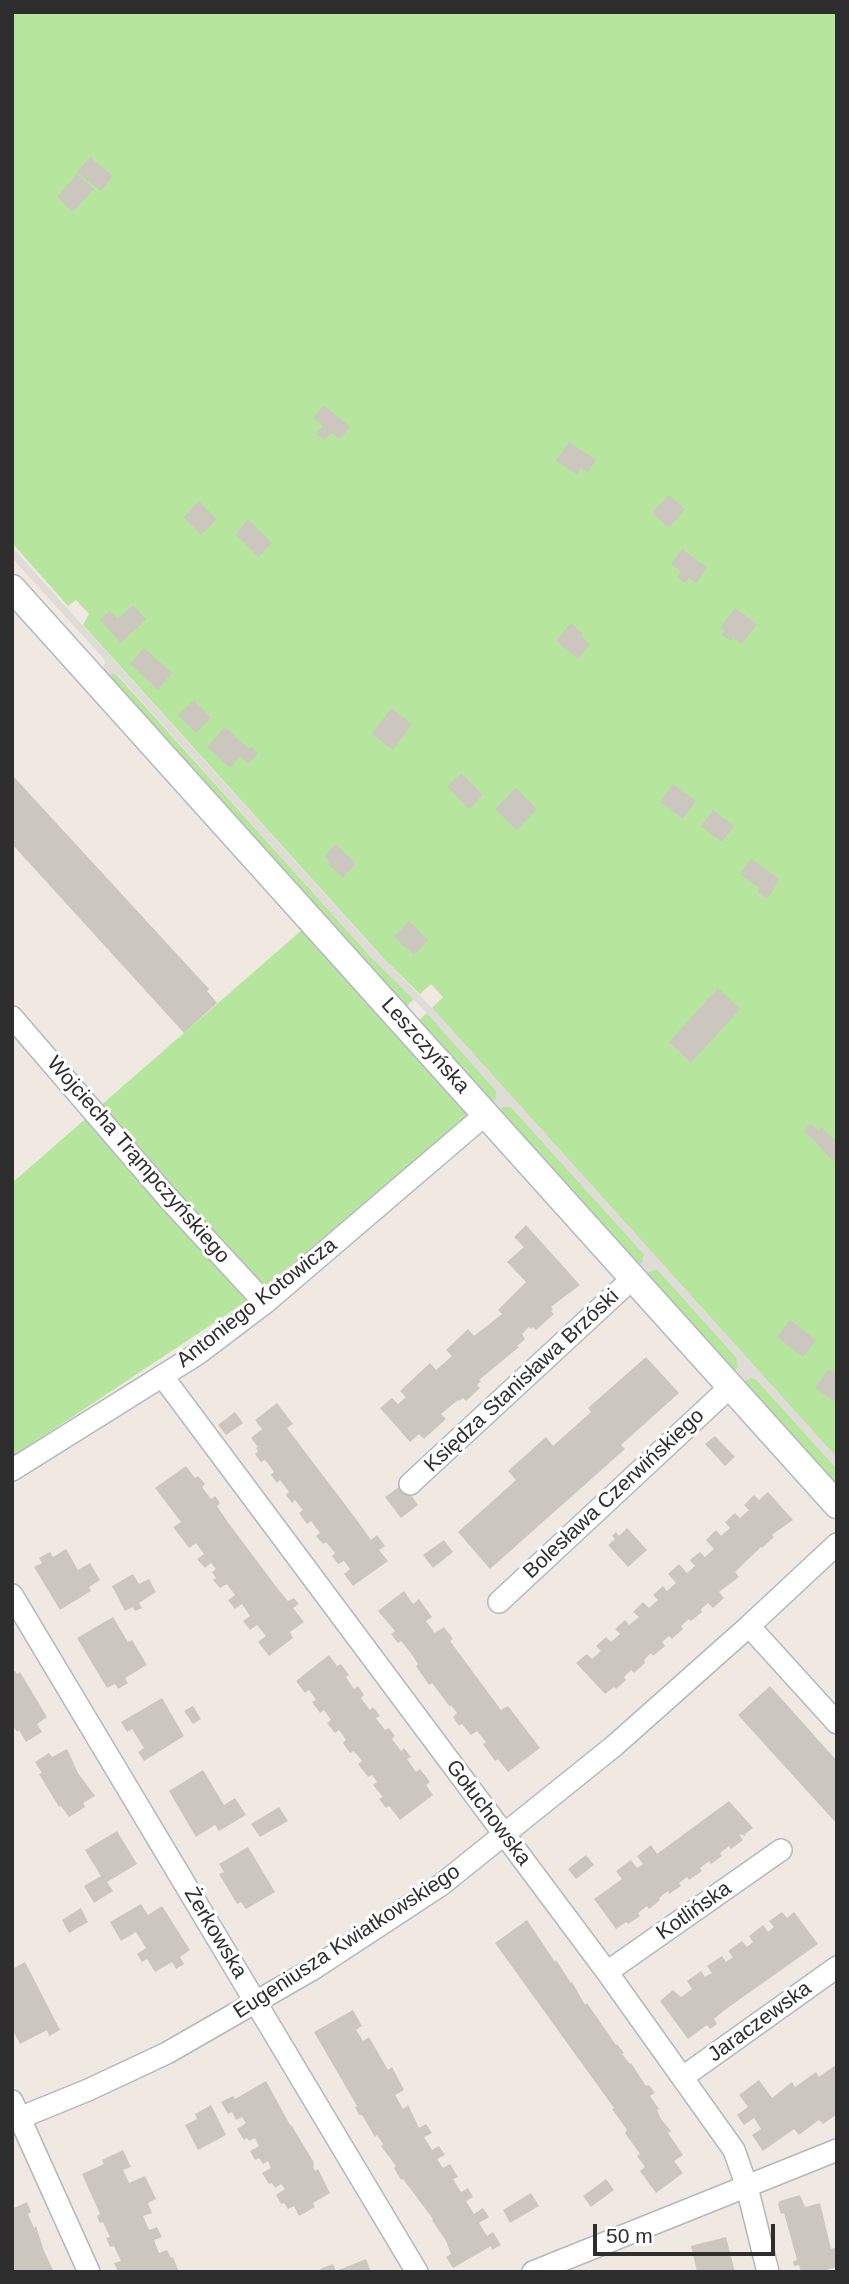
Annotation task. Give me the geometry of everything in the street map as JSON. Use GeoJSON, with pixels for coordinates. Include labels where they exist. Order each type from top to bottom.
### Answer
{"type":"FeatureCollection","features":[{"type":"Feature","properties":{"kind":"street","name":"Leszczyńska"},"geometry":{"type":"LineString","coordinates":[[12,588],[837,1505]]}},
{"type":"Feature","properties":{"kind":"street","name":"Wojciecha Trąmpczyńskiego"},"geometry":{"type":"LineString","coordinates":[[12,1017],[167,1197],[265,1303]]}},
{"type":"Feature","properties":{"kind":"street","name":"Antoniego Kotowicza"},"geometry":{"type":"LineString","coordinates":[[12,1469],[163,1377],[265,1303],[486,1114]]}},
{"type":"Feature","properties":{"kind":"street","name":"Księdza Stanisława Brzóski"},"geometry":{"type":"LineString","coordinates":[[410,1484],[633,1278]]}},
{"type":"Feature","properties":{"kind":"street","name":"Gołuchowska"},"geometry":{"type":"LineString","coordinates":[[163,1377],[607,1972],[734,2150],[747,2187],[768,2272]]}},
{"type":"Feature","properties":{"kind":"street","name":"Bolesława Czerwińskiego"},"geometry":{"type":"LineString","coordinates":[[499,1602],[730,1387]]}},
{"type":"Feature","properties":{"kind":"street","name":"Eugeniusza Kwiatkowskiego"},"geometry":{"type":"LineString","coordinates":[[15,2113],[88,2090],[167,2053],[313,1969],[441,1885],[614,1746],[750,1626],[837,1544]]}},
{"type":"Feature","properties":{"kind":"street","name":"Żerkowska"},"geometry":{"type":"LineString","coordinates":[[12,1594],[417,2272]]}},
{"type":"Feature","properties":{"kind":"street"},"geometry":{"type":"LineString","coordinates":[[750,1626],[837,1723]]}},
{"type":"Feature","properties":{"kind":"street","name":"Kotlińska"},"geometry":{"type":"LineString","coordinates":[[607,1972],[781,1850]]}},
{"type":"Feature","properties":{"kind":"street","name":"Jaraczewska"},"geometry":{"type":"LineString","coordinates":[[683,2077],[837,1967]]}},
{"type":"Feature","properties":{"kind":"street"},"geometry":{"type":"LineString","coordinates":[[15,2113],[89,2272]]}},
{"type":"Feature","properties":{"kind":"street"},"geometry":{"type":"LineString","coordinates":[[533,2272],[837,2150]]}},
{"type":"Feature","properties":{"kind":"green space"},"geometry":{"type":"Polygon","coordinates":[[[12,12],[837,12],[837,1458],[432,1008],[443,997],[431,984],[420,994],[385,960],[83,625],[89,614],[76,600],[68,606],[12,543],[12,12]]]}},
{"type":"Feature","properties":{"kind":"green space"},"geometry":{"type":"Polygon","coordinates":[[[115,673],[371,957],[414,999],[406,1007],[109,675],[115,673]]]}},
{"type":"Feature","properties":{"kind":"green space"},"geometry":{"type":"Polygon","coordinates":[[[303,929],[470,1117],[247,1301],[12,1457],[12,1183],[303,929]]]}},
{"type":"Feature","properties":{"kind":"green space"},"geometry":{"type":"Polygon","coordinates":[[[427,1013],[497,1091],[493,1103],[419,1020],[427,1013]]]}},
{"type":"Feature","properties":{"kind":"green space"},"geometry":{"type":"Polygon","coordinates":[[[503,1107],[511,1107],[644,1254],[640,1265],[500,1110],[503,1107]]]}},
{"type":"Feature","properties":{"kind":"green space"},"geometry":{"type":"Polygon","coordinates":[[[657,1269],[737,1358],[738,1367],[735,1371],[646,1273],[657,1269]]]}},
{"type":"Feature","properties":{"kind":"green space"},"geometry":{"type":"Polygon","coordinates":[[[756,1379],[837,1469],[837,1485],[744,1381],[756,1379]]]}},
{"type":"Feature","properties":{"kind":"shaded area"},"geometry":{"type":"Polygon","coordinates":[[[12,547],[837,1458],[837,1469],[756,1379],[744,1381],[735,1371],[738,1367],[737,1358],[657,1269],[646,1273],[640,1265],[644,1254],[511,1107],[503,1107],[500,1110],[493,1103],[496,1091],[427,1013],[371,957],[118,675],[109,675],[102,668],[104,659],[12,558],[12,547]]]}},
{"type":"Feature","properties":{"kind":"building"},"geometry":{"type":"Polygon","coordinates":[[[90,157],[113,176],[101,191],[77,172],[90,157]]]}},
{"type":"Feature","properties":{"kind":"building"},"geometry":{"type":"Polygon","coordinates":[[[77,174],[94,189],[73,212],[57,197],[77,174]]]}},
{"type":"Feature","properties":{"kind":"building"},"geometry":{"type":"Polygon","coordinates":[[[324,405],[350,427],[340,439],[331,432],[325,440],[316,434],[323,426],[313,418],[324,405]]]}},
{"type":"Feature","properties":{"kind":"building"},"geometry":{"type":"Polygon","coordinates":[[[569,442],[596,460],[588,472],[581,468],[577,474],[556,461],[569,442]]]}},
{"type":"Feature","properties":{"kind":"building"},"geometry":{"type":"Polygon","coordinates":[[[669,495],[685,509],[669,528],[652,513],[669,495]]]}},
{"type":"Feature","properties":{"kind":"building"},"geometry":{"type":"Polygon","coordinates":[[[199,501],[217,519],[201,535],[184,517],[199,501]]]}},
{"type":"Feature","properties":{"kind":"building"},"geometry":{"type":"Polygon","coordinates":[[[248,519],[272,543],[258,557],[236,535],[248,519]]]}},
{"type":"Feature","properties":{"kind":"building"},"geometry":{"type":"Polygon","coordinates":[[[682,549],[707,568],[696,583],[689,578],[685,583],[677,577],[681,571],[671,564],[682,549]]]}},
{"type":"Feature","properties":{"kind":"building"},"geometry":{"type":"Polygon","coordinates":[[[133,605],[146,619],[121,643],[100,620],[110,611],[118,619],[133,605]]]}},
{"type":"Feature","properties":{"kind":"building"},"geometry":{"type":"Polygon","coordinates":[[[735,608],[757,624],[742,644],[722,635],[725,631],[720,628],[735,608]]]}},
{"type":"Feature","properties":{"kind":"building"},"geometry":{"type":"Polygon","coordinates":[[[571,623],[590,644],[578,659],[556,641],[571,623]]]}},
{"type":"Feature","properties":{"kind":"building"},"geometry":{"type":"Polygon","coordinates":[[[144,648],[172,673],[158,690],[130,664],[144,648]]]}},
{"type":"Feature","properties":{"kind":"building"},"geometry":{"type":"Polygon","coordinates":[[[194,700],[211,718],[196,733],[178,715],[194,700]]]}},
{"type":"Feature","properties":{"kind":"building"},"geometry":{"type":"Polygon","coordinates":[[[391,708],[412,724],[393,750],[372,734],[391,708]]]}},
{"type":"Feature","properties":{"kind":"building"},"geometry":{"type":"Polygon","coordinates":[[[225,727],[249,749],[251,747],[258,753],[248,764],[240,756],[230,768],[207,747],[225,727]]]}},
{"type":"Feature","properties":{"kind":"building"},"geometry":{"type":"Polygon","coordinates":[[[461,773],[483,795],[469,809],[447,787],[461,773]]]}},
{"type":"Feature","properties":{"kind":"building"},"geometry":{"type":"Polygon","coordinates":[[[14,777],[209,989],[207,991],[217,1003],[184,1033],[12,844],[14,777]]]}},
{"type":"Feature","properties":{"kind":"building"},"geometry":{"type":"Polygon","coordinates":[[[673,784],[696,801],[683,819],[660,802],[673,784]]]}},
{"type":"Feature","properties":{"kind":"building"},"geometry":{"type":"Polygon","coordinates":[[[516,788],[537,809],[517,830],[495,809],[516,788]]]}},
{"type":"Feature","properties":{"kind":"building"},"geometry":{"type":"Polygon","coordinates":[[[713,810],[734,826],[722,842],[701,826],[713,810]]]}},
{"type":"Feature","properties":{"kind":"building"},"geometry":{"type":"Polygon","coordinates":[[[335,844],[356,863],[343,878],[324,857],[335,844]]]}},
{"type":"Feature","properties":{"kind":"building"},"geometry":{"type":"Polygon","coordinates":[[[751,859],[780,879],[767,899],[757,892],[760,888],[740,874],[751,859]]]}},
{"type":"Feature","properties":{"kind":"building"},"geometry":{"type":"Polygon","coordinates":[[[409,921],[428,940],[414,955],[394,937],[409,921]]]}},
{"type":"Feature","properties":{"kind":"building"},"geometry":{"type":"Polygon","coordinates":[[[718,988],[740,1009],[691,1063],[669,1042],[718,988]]]}},
{"type":"Feature","properties":{"kind":"building"},"geometry":{"type":"Polygon","coordinates":[[[811,1123],[818,1131],[822,1127],[837,1143],[837,1157],[833,1161],[804,1130],[811,1123]]]}},
{"type":"Feature","properties":{"kind":"building"},"geometry":{"type":"Polygon","coordinates":[[[526,1225],[580,1285],[551,1307],[554,1314],[536,1330],[529,1327],[522,1334],[525,1339],[517,1346],[519,1347],[479,1380],[481,1381],[477,1385],[480,1388],[466,1401],[463,1398],[458,1400],[441,1414],[446,1419],[424,1439],[419,1434],[410,1442],[380,1408],[392,1398],[398,1404],[406,1397],[400,1391],[430,1363],[436,1370],[452,1356],[446,1350],[468,1329],[474,1336],[502,1314],[498,1310],[526,1282],[507,1262],[524,1247],[514,1237],[526,1225]]]}},
{"type":"Feature","properties":{"kind":"building"},"geometry":{"type":"Polygon","coordinates":[[[790,1320],[816,1340],[803,1357],[777,1337],[790,1320]]]}},
{"type":"Feature","properties":{"kind":"building"},"geometry":{"type":"Polygon","coordinates":[[[646,1357],[679,1393],[621,1445],[625,1449],[490,1569],[458,1532],[516,1480],[508,1471],[546,1437],[553,1446],[591,1412],[588,1408],[646,1357]]]}},
{"type":"Feature","properties":{"kind":"building"},"geometry":{"type":"Polygon","coordinates":[[[829,1369],[837,1375],[837,1403],[815,1388],[829,1369]]]}},
{"type":"Feature","properties":{"kind":"building"},"geometry":{"type":"Polygon","coordinates":[[[277,1403],[293,1424],[287,1428],[371,1540],[377,1535],[385,1546],[379,1550],[388,1561],[353,1586],[344,1574],[350,1569],[344,1561],[338,1564],[332,1556],[335,1553],[326,1542],[323,1544],[316,1536],[320,1533],[311,1521],[307,1524],[299,1513],[303,1510],[295,1500],[292,1503],[286,1495],[289,1492],[280,1480],[277,1483],[271,1475],[274,1472],[265,1460],[261,1462],[255,1454],[258,1447],[251,1438],[262,1429],[255,1420],[277,1403]]]}},
{"type":"Feature","properties":{"kind":"building"},"geometry":{"type":"Polygon","coordinates":[[[235,1412],[243,1423],[226,1435],[218,1425],[235,1412]]]}},
{"type":"Feature","properties":{"kind":"building"},"geometry":{"type":"Polygon","coordinates":[[[715,1436],[735,1457],[725,1466],[705,1444],[715,1436]]]}},
{"type":"Feature","properties":{"kind":"building"},"geometry":{"type":"Polygon","coordinates":[[[186,1466],[195,1478],[198,1476],[205,1484],[202,1487],[211,1499],[215,1496],[220,1503],[217,1506],[227,1521],[278,1589],[288,1601],[294,1598],[299,1604],[293,1608],[304,1622],[290,1632],[293,1638],[269,1656],[258,1642],[266,1636],[257,1625],[250,1630],[243,1621],[250,1616],[242,1604],[235,1609],[228,1600],[235,1595],[227,1584],[220,1588],[213,1580],[216,1578],[212,1572],[216,1569],[211,1563],[205,1568],[197,1559],[204,1554],[196,1543],[189,1548],[173,1527],[181,1522],[155,1488],[186,1466]]]}},
{"type":"Feature","properties":{"kind":"building"},"geometry":{"type":"Polygon","coordinates":[[[403,1484],[418,1505],[401,1518],[385,1497],[403,1484]]]}},
{"type":"Feature","properties":{"kind":"building"},"geometry":{"type":"Polygon","coordinates":[[[768,1492],[793,1520],[772,1535],[774,1537],[735,1572],[739,1577],[719,1592],[724,1598],[713,1608],[708,1603],[701,1609],[702,1612],[681,1626],[683,1629],[672,1639],[669,1636],[662,1642],[665,1646],[653,1656],[651,1653],[634,1673],[631,1670],[624,1677],[626,1680],[605,1694],[576,1663],[587,1654],[592,1659],[601,1651],[596,1646],[606,1637],[611,1642],[620,1634],[615,1629],[625,1620],[629,1625],[639,1617],[633,1612],[643,1602],[649,1608],[658,1600],[653,1595],[663,1586],[667,1591],[676,1583],[668,1574],[679,1564],[687,1573],[695,1566],[690,1560],[700,1552],[705,1557],[714,1549],[706,1540],[716,1530],[721,1536],[730,1528],[725,1522],[735,1513],[740,1518],[749,1510],[744,1505],[754,1495],[759,1500],[768,1492]]]}},
{"type":"Feature","properties":{"kind":"building"},"geometry":{"type":"Polygon","coordinates":[[[627,1528],[647,1550],[628,1567],[608,1545],[615,1539],[612,1536],[616,1532],[619,1536],[627,1528]]]}},
{"type":"Feature","properties":{"kind":"building"},"geometry":{"type":"Polygon","coordinates":[[[444,1540],[453,1552],[433,1568],[423,1555],[444,1540]]]}},
{"type":"Feature","properties":{"kind":"building"},"geometry":{"type":"Polygon","coordinates":[[[66,1549],[78,1570],[90,1563],[100,1580],[89,1587],[91,1591],[60,1610],[34,1567],[42,1563],[39,1558],[50,1552],[53,1557],[66,1549]]]}},
{"type":"Feature","properties":{"kind":"building"},"geometry":{"type":"Polygon","coordinates":[[[133,1574],[139,1584],[149,1579],[156,1592],[139,1603],[142,1608],[135,1611],[133,1607],[125,1611],[112,1586],[133,1574]]]}},
{"type":"Feature","properties":{"kind":"building"},"geometry":{"type":"Polygon","coordinates":[[[404,1591],[413,1604],[419,1599],[432,1617],[426,1621],[435,1633],[444,1627],[453,1639],[450,1641],[501,1710],[508,1706],[540,1748],[508,1772],[498,1759],[495,1761],[477,1731],[471,1735],[462,1724],[459,1726],[453,1717],[457,1713],[432,1683],[429,1685],[410,1652],[391,1634],[395,1631],[378,1611],[404,1591]]]}},
{"type":"Feature","properties":{"kind":"building"},"geometry":{"type":"Polygon","coordinates":[[[113,1617],[128,1642],[132,1640],[147,1665],[125,1678],[128,1683],[118,1689],[115,1684],[107,1688],[77,1638],[113,1617]]]}},
{"type":"Feature","properties":{"kind":"building"},"geometry":{"type":"Polygon","coordinates":[[[329,1655],[337,1666],[341,1664],[354,1689],[358,1686],[364,1695],[361,1698],[370,1710],[373,1707],[380,1716],[376,1718],[385,1730],[389,1728],[395,1736],[392,1739],[401,1751],[404,1748],[411,1757],[407,1759],[416,1772],[420,1769],[430,1782],[426,1785],[433,1795],[400,1820],[389,1806],[386,1808],[379,1799],[383,1797],[373,1785],[377,1782],[372,1775],[368,1777],[358,1764],[362,1761],[354,1751],[350,1753],[339,1730],[335,1733],[327,1723],[331,1720],[324,1710],[320,1713],[312,1702],[316,1700],[309,1690],[305,1693],[296,1681],[329,1655]]]}},
{"type":"Feature","properties":{"kind":"building"},"geometry":{"type":"Polygon","coordinates":[[[12,1672],[17,1674],[20,1672],[47,1717],[37,1724],[42,1732],[26,1742],[12,1724],[12,1672]]]}},
{"type":"Feature","properties":{"kind":"building"},"geometry":{"type":"Polygon","coordinates":[[[770,1686],[837,1761],[837,1824],[738,1715],[770,1686]]]}},
{"type":"Feature","properties":{"kind":"building"},"geometry":{"type":"Polygon","coordinates":[[[162,1698],[184,1736],[144,1761],[138,1752],[144,1748],[132,1729],[127,1732],[121,1722],[162,1698]]]}},
{"type":"Feature","properties":{"kind":"building"},"geometry":{"type":"Polygon","coordinates":[[[193,1706],[201,1719],[193,1724],[184,1711],[193,1706]]]}},
{"type":"Feature","properties":{"kind":"building"},"geometry":{"type":"Polygon","coordinates":[[[67,1749],[78,1773],[95,1796],[83,1803],[85,1807],[69,1817],[61,1806],[59,1807],[39,1774],[42,1773],[35,1762],[49,1753],[52,1757],[67,1749]]]}},
{"type":"Feature","properties":{"kind":"building"},"geometry":{"type":"Polygon","coordinates":[[[203,1770],[224,1805],[235,1798],[246,1815],[219,1831],[215,1825],[196,1837],[169,1791],[203,1770]]]}},
{"type":"Feature","properties":{"kind":"building"},"geometry":{"type":"Polygon","coordinates":[[[729,1801],[753,1828],[746,1836],[739,1834],[743,1840],[731,1849],[729,1846],[720,1853],[722,1856],[711,1864],[709,1861],[700,1868],[702,1871],[689,1880],[687,1877],[679,1883],[681,1886],[669,1894],[668,1891],[649,1909],[647,1906],[638,1913],[640,1916],[616,1929],[594,1899],[622,1879],[616,1871],[631,1860],[637,1868],[643,1864],[637,1856],[651,1845],[657,1854],[729,1801]]]}},
{"type":"Feature","properties":{"kind":"building"},"geometry":{"type":"Polygon","coordinates":[[[279,1807],[288,1821],[260,1837],[251,1824],[279,1807]]]}},
{"type":"Feature","properties":{"kind":"building"},"geometry":{"type":"Polygon","coordinates":[[[117,1831],[137,1864],[107,1882],[113,1891],[94,1903],[84,1886],[101,1876],[85,1850],[117,1831]]]}},
{"type":"Feature","properties":{"kind":"building"},"geometry":{"type":"Polygon","coordinates":[[[248,1847],[275,1892],[246,1909],[241,1902],[237,1904],[219,1874],[224,1872],[219,1864],[248,1847]]]}},
{"type":"Feature","properties":{"kind":"building"},"geometry":{"type":"Polygon","coordinates":[[[586,1855],[594,1865],[576,1879],[568,1869],[586,1855]]]}},
{"type":"Feature","properties":{"kind":"building"},"geometry":{"type":"Polygon","coordinates":[[[141,1904],[148,1915],[162,1906],[190,1950],[180,1957],[184,1964],[176,1969],[172,1962],[155,1972],[147,1959],[142,1962],[137,1954],[146,1948],[136,1932],[121,1941],[110,1922],[141,1904]]]}},
{"type":"Feature","properties":{"kind":"building"},"geometry":{"type":"Polygon","coordinates":[[[81,1908],[88,1922],[69,1933],[62,1920],[81,1908]]]}},
{"type":"Feature","properties":{"kind":"building"},"geometry":{"type":"Polygon","coordinates":[[[782,1912],[787,1918],[794,1912],[818,1944],[726,2009],[714,2019],[717,2024],[710,2029],[707,2025],[688,2039],[660,2001],[673,1990],[681,1997],[692,1989],[687,1981],[701,1971],[705,1977],[712,1973],[707,1966],[722,1956],[726,1962],[733,1957],[728,1951],[742,1941],[747,1947],[753,1942],[749,1936],[763,1925],[768,1932],[774,1927],[769,1921],[782,1912]]]}},
{"type":"Feature","properties":{"kind":"building"},"geometry":{"type":"Polygon","coordinates":[[[527,1920],[572,1982],[585,2005],[587,2003],[646,2086],[649,2085],[655,2093],[650,2096],[659,2109],[657,2110],[661,2119],[671,2131],[668,2133],[683,2155],[674,2161],[683,2173],[656,2193],[640,2171],[645,2167],[637,2156],[640,2154],[625,2133],[627,2130],[612,2109],[614,2108],[495,1943],[527,1920]]]}},
{"type":"Feature","properties":{"kind":"building"},"geometry":{"type":"Polygon","coordinates":[[[25,1962],[60,2030],[49,2036],[47,2030],[20,2044],[12,2029],[12,1969],[25,1962]]]}},
{"type":"Feature","properties":{"kind":"building"},"geometry":{"type":"Polygon","coordinates":[[[353,2010],[362,2026],[356,2030],[363,2041],[369,2037],[388,2070],[392,2067],[404,2090],[395,2095],[403,2109],[408,2105],[419,2128],[426,2124],[432,2133],[424,2137],[432,2150],[439,2146],[445,2155],[437,2159],[443,2168],[450,2164],[458,2177],[453,2179],[461,2192],[468,2188],[473,2197],[466,2201],[474,2214],[483,2208],[489,2217],[479,2223],[487,2236],[493,2232],[501,2245],[492,2250],[491,2246],[453,2268],[446,2257],[451,2254],[446,2241],[433,2219],[403,2179],[401,2180],[394,2168],[396,2166],[381,2146],[383,2144],[377,2135],[375,2137],[362,2115],[359,2115],[355,2107],[357,2106],[314,2032],[353,2010]]]}},
{"type":"Feature","properties":{"kind":"building"},"geometry":{"type":"Polygon","coordinates":[[[837,2064],[837,2114],[823,2124],[819,2120],[799,2135],[794,2129],[763,2151],[752,2135],[761,2129],[754,2118],[744,2125],[737,2115],[748,2107],[739,2095],[759,2080],[772,2098],[792,2082],[795,2087],[816,2072],[819,2077],[837,2064]]]}},
{"type":"Feature","properties":{"kind":"building"},"geometry":{"type":"Polygon","coordinates":[[[266,2081],[313,2161],[315,2171],[318,2169],[330,2193],[313,2203],[315,2207],[299,2216],[294,2206],[288,2209],[284,2203],[281,2204],[276,2195],[285,2189],[281,2184],[275,2188],[262,2173],[271,2168],[268,2161],[263,2164],[259,2158],[255,2160],[250,2151],[259,2146],[255,2138],[244,2140],[237,2129],[246,2123],[242,2117],[236,2120],[232,2112],[228,2114],[221,2102],[233,2096],[235,2099],[266,2081]]]}},
{"type":"Feature","properties":{"kind":"building"},"geometry":{"type":"Polygon","coordinates":[[[211,2105],[226,2135],[198,2150],[185,2125],[197,2119],[195,2114],[211,2105]]]}},
{"type":"Feature","properties":{"kind":"building"},"geometry":{"type":"Polygon","coordinates":[[[123,2150],[131,2167],[123,2170],[129,2183],[145,2176],[156,2199],[148,2203],[152,2213],[143,2216],[149,2230],[157,2227],[162,2237],[154,2240],[159,2253],[167,2250],[179,2272],[118,2272],[114,2263],[121,2261],[114,2246],[110,2247],[106,2238],[110,2237],[103,2222],[100,2223],[97,2216],[100,2214],[82,2174],[104,2164],[102,2160],[123,2150]]]}},
{"type":"Feature","properties":{"kind":"building"},"geometry":{"type":"Polygon","coordinates":[[[606,2179],[614,2190],[591,2207],[583,2196],[606,2179]]]}},
{"type":"Feature","properties":{"kind":"building"},"geometry":{"type":"Polygon","coordinates":[[[531,2193],[539,2206],[510,2223],[503,2210],[531,2193]]]}},
{"type":"Feature","properties":{"kind":"building"},"geometry":{"type":"Polygon","coordinates":[[[800,2195],[805,2207],[820,2203],[831,2249],[837,2247],[837,2267],[818,2272],[801,2272],[799,2265],[794,2266],[793,2261],[797,2260],[784,2213],[781,2214],[778,2204],[800,2195]]]}},
{"type":"Feature","properties":{"kind":"building"},"geometry":{"type":"Polygon","coordinates":[[[27,2202],[31,2212],[28,2214],[34,2228],[36,2226],[54,2272],[12,2272],[12,2209],[27,2202]]]}},
{"type":"Feature","properties":{"kind":"building"},"geometry":{"type":"Polygon","coordinates":[[[726,2237],[735,2272],[697,2272],[691,2246],[726,2237]]]}},
{"type":"Feature","properties":{"kind":"building"},"geometry":{"type":"Polygon","coordinates":[[[366,2259],[371,2272],[322,2272],[320,2269],[333,2264],[336,2271],[366,2259]]]}}]}
